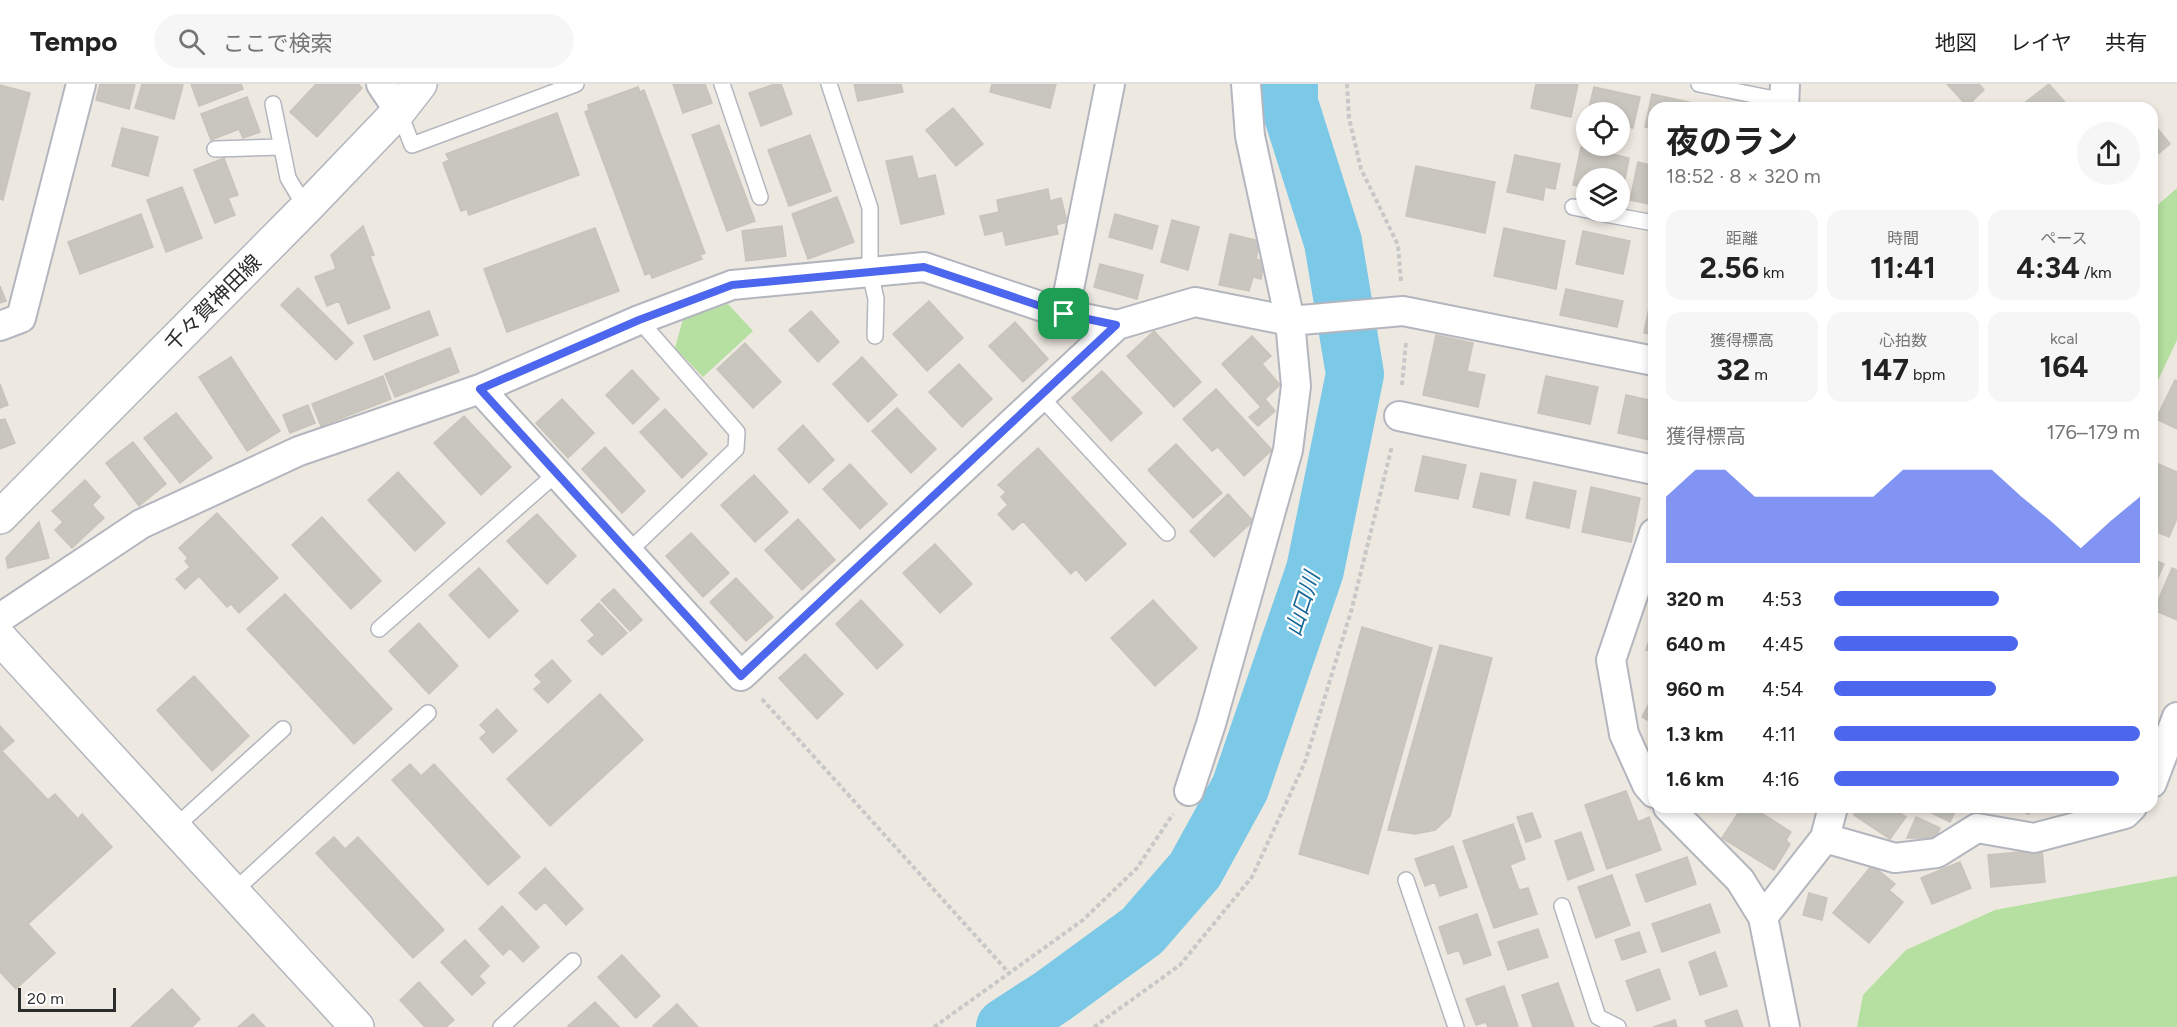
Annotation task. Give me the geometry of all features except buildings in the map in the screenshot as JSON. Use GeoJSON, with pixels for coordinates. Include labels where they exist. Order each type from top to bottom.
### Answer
{"type":"FeatureCollection","features":[{"type":"Feature","properties":{"kind":"main road","name":"千々賀神田線"},"geometry":{"type":"LineString","coordinates":[[0,517],[306,208],[399,111],[420,84]]}},
{"type":"Feature","properties":{"kind":"main road"},"geometry":{"type":"LineString","coordinates":[[0,638],[357,1027]]}},
{"type":"Feature","properties":{"kind":"street"},"geometry":{"type":"LineString","coordinates":[[0,326],[21,318],[81,84]]}},
{"type":"Feature","properties":{"kind":"street"},"geometry":{"type":"LineString","coordinates":[[381,84],[399,111]]}},
{"type":"Feature","properties":{"kind":"street"},"geometry":{"type":"LineString","coordinates":[[1064,314],[1110,84]]}},
{"type":"Feature","properties":{"kind":"street"},"geometry":{"type":"LineString","coordinates":[[1189,791],[1214,712],[1287,450],[1296,386],[1290,321],[1250,136],[1246,84]]}},
{"type":"Feature","properties":{"kind":"street"},"geometry":{"type":"LineString","coordinates":[[0,618],[141,524],[299,451],[480,389],[639,320],[732,285],[924,267],[1064,314],[1116,325]]}},
{"type":"Feature","properties":{"kind":"street"},"geometry":{"type":"LineString","coordinates":[[480,389],[741,676],[1116,325],[1195,302],[1290,321],[1403,310],[1648,360]]}},
{"type":"Feature","properties":{"kind":"street"},"geometry":{"type":"LineString","coordinates":[[1399,416],[1648,469]]}},
{"type":"Feature","properties":{"kind":"street"},"geometry":{"type":"LineString","coordinates":[[1648,572],[1611,660],[1624,734],[1648,786]]}},
{"type":"Feature","properties":{"kind":"street"},"geometry":{"type":"LineString","coordinates":[[2158,767],[2177,717]]}},
{"type":"Feature","properties":{"kind":"street"},"geometry":{"type":"LineString","coordinates":[[1674,813],[1740,880],[1763,917],[1785,1027]]}},
{"type":"Feature","properties":{"kind":"street"},"geometry":{"type":"LineString","coordinates":[[1763,917],[1825,838],[1831,813]]}},
{"type":"Feature","properties":{"kind":"street"},"geometry":{"type":"LineString","coordinates":[[1825,838],[1895,858],[1937,853],[1977,828],[2034,838],[2126,813]]}},
{"type":"Feature","properties":{"kind":"lane"},"geometry":{"type":"LineString","coordinates":[[399,111],[412,145],[576,84]]}},
{"type":"Feature","properties":{"kind":"lane"},"geometry":{"type":"LineString","coordinates":[[722,84],[760,197]]}},
{"type":"Feature","properties":{"kind":"lane"},"geometry":{"type":"LineString","coordinates":[[829,84],[870,208],[870,272],[876,299],[875,336]]}},
{"type":"Feature","properties":{"kind":"lane"},"geometry":{"type":"LineString","coordinates":[[1698,84],[1785,98]]}},
{"type":"Feature","properties":{"kind":"lane"},"geometry":{"type":"LineString","coordinates":[[273,104],[288,178],[306,208]]}},
{"type":"Feature","properties":{"kind":"lane"},"geometry":{"type":"LineString","coordinates":[[215,149],[282,147]]}},
{"type":"Feature","properties":{"kind":"lane"},"geometry":{"type":"LineString","coordinates":[[1630,219],[1648,223]]}},
{"type":"Feature","properties":{"kind":"lane"},"geometry":{"type":"LineString","coordinates":[[628,552],[736,449],[737,432],[639,320]]}},
{"type":"Feature","properties":{"kind":"lane"},"geometry":{"type":"LineString","coordinates":[[1040,396],[1167,533]]}},
{"type":"Feature","properties":{"kind":"lane"},"geometry":{"type":"LineString","coordinates":[[379,629],[556,473]]}},
{"type":"Feature","properties":{"kind":"lane"},"geometry":{"type":"LineString","coordinates":[[233,892],[428,713]]}},
{"type":"Feature","properties":{"kind":"lane"},"geometry":{"type":"LineString","coordinates":[[174,828],[283,729]]}},
{"type":"Feature","properties":{"kind":"lane"},"geometry":{"type":"LineString","coordinates":[[1406,880],[1456,1027]]}},
{"type":"Feature","properties":{"kind":"lane"},"geometry":{"type":"LineString","coordinates":[[1562,906],[1598,1017],[1618,1027]]}},
{"type":"Feature","properties":{"kind":"lane"},"geometry":{"type":"LineString","coordinates":[[501,1027],[573,961]]}},
{"type":"Feature","properties":{"kind":"path"},"geometry":{"type":"LineString","coordinates":[[1094,1027],[1180,965],[1252,877],[1305,762],[1355,596],[1399,416],[1406,345],[1398,245],[1361,170],[1349,118],[1347,84]]}},
{"type":"Feature","properties":{"kind":"path"},"geometry":{"type":"LineString","coordinates":[[741,676],[1009,973]]}},
{"type":"Feature","properties":{"kind":"path"},"geometry":{"type":"LineString","coordinates":[[934,1027],[1083,920],[1137,868],[1189,791]]}},
{"type":"Feature","properties":{"kind":"green space"},"geometry":{"type":"Polygon","coordinates":[[[2177,188],[2177,340],[2158,380],[2158,205],[2177,188]]]}},
{"type":"Feature","properties":{"kind":"green space"},"geometry":{"type":"Polygon","coordinates":[[[728,304],[753,331],[703,377],[675,348],[683,319],[728,304]]]}},
{"type":"Feature","properties":{"kind":"green space"},"geometry":{"type":"Polygon","coordinates":[[[2177,876],[2177,1027],[1857,1027],[1863,995],[1906,950],[1995,910],[2177,876]]]}},
{"type":"Feature","properties":{"kind":"waterway","name":"山口川"},"geometry":{"type":"LineString","coordinates":[[1005,1027],[1053,996],[1142,931],[1195,870],[1240,788],[1315,570],[1355,374],[1333,242],[1289,103],[1289,84]]}},
{"type":"Feature","properties":{"kind":"route"},"geometry":{"type":"LineString","coordinates":[[924,267],[1064,314],[1116,325],[741,676],[480,389],[639,320],[732,285],[924,267]]}}]}
